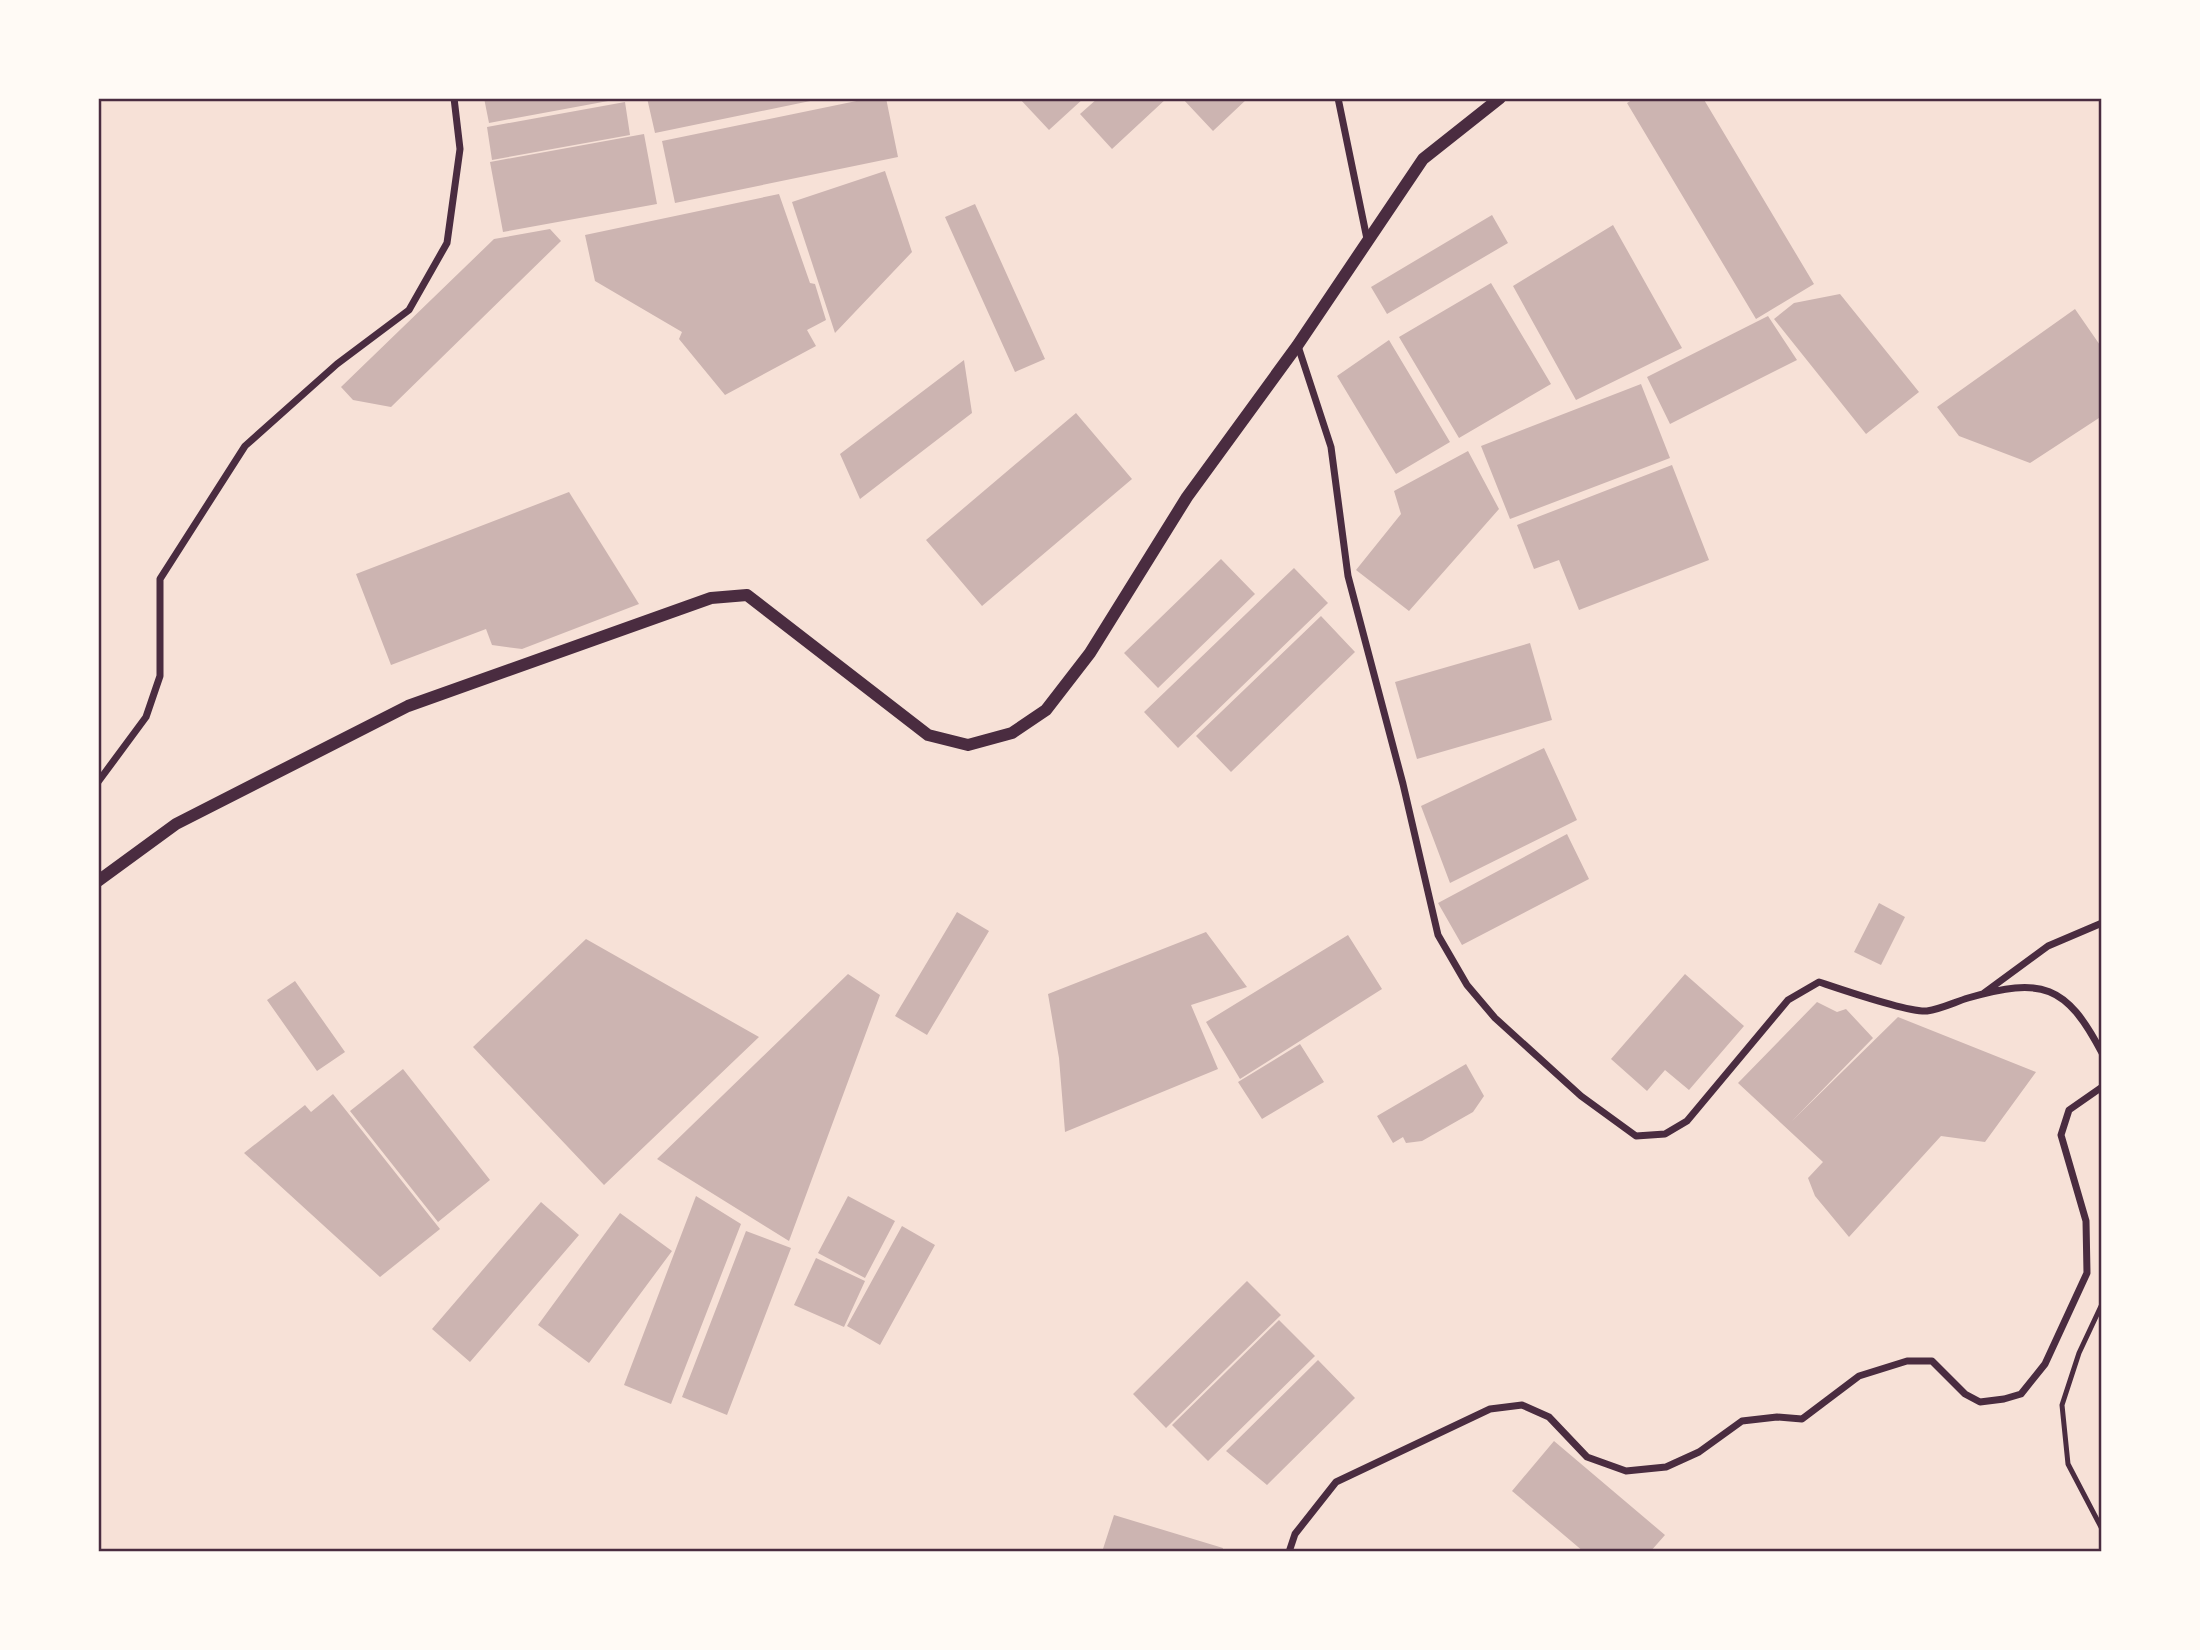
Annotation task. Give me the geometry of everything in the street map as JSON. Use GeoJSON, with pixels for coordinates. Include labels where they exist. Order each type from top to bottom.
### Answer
{"type":"FeatureCollection","features":[{"type":"Feature","properties":{"kind":"street"},"geometry":{"type":"LineString","coordinates":[[98,782],[146,716],[160,676],[160,579],[245,446],[337,364],[409,310],[447,243],[460,149],[454,98]]}},
{"type":"Feature","properties":{"kind":"street"},"geometry":{"type":"LineString","coordinates":[[1338,98],[1367,239]]}},
{"type":"Feature","properties":{"kind":"street"},"geometry":{"type":"LineString","coordinates":[[98,881],[176,824],[408,706],[711,598],[747,595],[928,735],[968,745],[1012,733],[1046,710],[1090,653],[1188,497],[1297,346],[1423,159],[1500,98]]}},
{"type":"Feature","properties":{"kind":"street"},"geometry":{"type":"LineString","coordinates":[[1297,346],[1331,447],[1348,576],[1397,759],[1438,935],[1467,985],[1495,1018],[1581,1096],[1636,1136],[1665,1134],[1687,1121],[1788,1000],[1818,982],[1926,1011],[1981,995],[2026,986],[2052,991],[2069,1002],[2102,1053]]}},
{"type":"Feature","properties":{"kind":"street"},"geometry":{"type":"LineString","coordinates":[[1981,995],[2048,946],[2102,923]]}},
{"type":"Feature","properties":{"kind":"street"},"geometry":{"type":"LineString","coordinates":[[1289,1552],[1295,1534],[1336,1482],[1490,1409],[1522,1405],[1549,1417],[1587,1457],[1626,1471],[1666,1467],[1699,1451],[1742,1421],[1777,1417],[1802,1419],[1859,1376],[1907,1362],[1932,1361],[1965,1394],[1980,1402],[2021,1394],[2045,1364],[2087,1273],[2086,1221],[2061,1135],[2069,1110],[2102,1087]]}},
{"type":"Feature","properties":{"kind":"lane"},"geometry":{"type":"LineString","coordinates":[[2102,1304],[2079,1353],[2062,1405],[2068,1464],[2102,1529]]}},
{"type":"Feature","properties":{"kind":"building"},"geometry":{"type":"Polygon","coordinates":[[[484,98],[619,98],[619,99],[489,123],[484,98]]]}},
{"type":"Feature","properties":{"kind":"building"},"geometry":{"type":"Polygon","coordinates":[[[647,98],[820,98],[820,99],[655,133],[647,98]]]}},
{"type":"Feature","properties":{"kind":"building"},"geometry":{"type":"Polygon","coordinates":[[[871,98],[886,98],[898,157],[675,203],[662,141],[871,98]]]}},
{"type":"Feature","properties":{"kind":"building"},"geometry":{"type":"Polygon","coordinates":[[[1019,98],[1084,98],[1049,130],[1019,98]]]}},
{"type":"Feature","properties":{"kind":"building"},"geometry":{"type":"Polygon","coordinates":[[[1098,98],[1167,98],[1112,149],[1080,114],[1098,98]]]}},
{"type":"Feature","properties":{"kind":"building"},"geometry":{"type":"Polygon","coordinates":[[[1182,98],[1248,98],[1213,131],[1182,98]]]}},
{"type":"Feature","properties":{"kind":"building"},"geometry":{"type":"Polygon","coordinates":[[[1635,98],[1703,98],[1814,284],[1756,319],[1627,103],[1635,98]]]}},
{"type":"Feature","properties":{"kind":"building"},"geometry":{"type":"Polygon","coordinates":[[[625,102],[630,135],[492,160],[487,127],[625,102]]]}},
{"type":"Feature","properties":{"kind":"building"},"geometry":{"type":"Polygon","coordinates":[[[644,134],[657,204],[503,232],[490,162],[644,134]]]}},
{"type":"Feature","properties":{"kind":"building"},"geometry":{"type":"Polygon","coordinates":[[[885,171],[912,252],[835,333],[792,202],[885,171]]]}},
{"type":"Feature","properties":{"kind":"building"},"geometry":{"type":"Polygon","coordinates":[[[779,194],[810,283],[815,284],[826,320],[807,330],[816,346],[725,395],[679,339],[682,332],[595,281],[585,235],[779,194]]]}},
{"type":"Feature","properties":{"kind":"building"},"geometry":{"type":"Polygon","coordinates":[[[975,204],[1045,359],[1015,372],[945,217],[975,204]]]}},
{"type":"Feature","properties":{"kind":"building"},"geometry":{"type":"Polygon","coordinates":[[[1492,215],[1508,243],[1387,314],[1371,287],[1492,215]]]}},
{"type":"Feature","properties":{"kind":"building"},"geometry":{"type":"Polygon","coordinates":[[[1613,225],[1682,348],[1576,400],[1513,286],[1613,225]]]}},
{"type":"Feature","properties":{"kind":"building"},"geometry":{"type":"Polygon","coordinates":[[[550,229],[561,241],[391,407],[353,400],[341,387],[494,239],[550,229]]]}},
{"type":"Feature","properties":{"kind":"building"},"geometry":{"type":"Polygon","coordinates":[[[1491,283],[1551,384],[1459,438],[1399,337],[1491,283]]]}},
{"type":"Feature","properties":{"kind":"building"},"geometry":{"type":"Polygon","coordinates":[[[1840,294],[1919,392],[1866,434],[1774,319],[1794,303],[1840,294]]]}},
{"type":"Feature","properties":{"kind":"building"},"geometry":{"type":"Polygon","coordinates":[[[2075,309],[2102,348],[2102,416],[2030,463],[1959,436],[1937,407],[2075,309]]]}},
{"type":"Feature","properties":{"kind":"building"},"geometry":{"type":"Polygon","coordinates":[[[1768,316],[1797,360],[1670,424],[1647,377],[1768,316]]]}},
{"type":"Feature","properties":{"kind":"building"},"geometry":{"type":"Polygon","coordinates":[[[1389,340],[1450,442],[1396,474],[1337,376],[1389,340]]]}},
{"type":"Feature","properties":{"kind":"building"},"geometry":{"type":"Polygon","coordinates":[[[964,360],[972,413],[860,499],[840,454],[964,360]]]}},
{"type":"Feature","properties":{"kind":"building"},"geometry":{"type":"Polygon","coordinates":[[[1641,384],[1670,458],[1510,519],[1481,446],[1641,384]]]}},
{"type":"Feature","properties":{"kind":"building"},"geometry":{"type":"Polygon","coordinates":[[[1076,413],[1132,479],[982,606],[926,540],[1076,413]]]}},
{"type":"Feature","properties":{"kind":"building"},"geometry":{"type":"Polygon","coordinates":[[[1468,451],[1499,509],[1409,611],[1356,570],[1401,514],[1394,491],[1468,451]]]}},
{"type":"Feature","properties":{"kind":"building"},"geometry":{"type":"Polygon","coordinates":[[[1672,465],[1709,560],[1579,610],[1559,560],[1534,569],[1517,525],[1672,465]]]}},
{"type":"Feature","properties":{"kind":"building"},"geometry":{"type":"Polygon","coordinates":[[[569,492],[639,604],[522,649],[492,645],[486,629],[391,665],[356,574],[569,492]]]}},
{"type":"Feature","properties":{"kind":"building"},"geometry":{"type":"Polygon","coordinates":[[[1221,559],[1255,594],[1158,688],[1124,653],[1221,559]]]}},
{"type":"Feature","properties":{"kind":"building"},"geometry":{"type":"Polygon","coordinates":[[[1294,568],[1328,603],[1178,748],[1144,712],[1294,568]]]}},
{"type":"Feature","properties":{"kind":"building"},"geometry":{"type":"Polygon","coordinates":[[[1321,616],[1355,652],[1231,772],[1196,736],[1321,616]]]}},
{"type":"Feature","properties":{"kind":"building"},"geometry":{"type":"Polygon","coordinates":[[[1530,643],[1552,720],[1417,759],[1395,682],[1530,643]]]}},
{"type":"Feature","properties":{"kind":"building"},"geometry":{"type":"Polygon","coordinates":[[[1544,748],[1577,820],[1450,883],[1421,806],[1544,748]]]}},
{"type":"Feature","properties":{"kind":"building"},"geometry":{"type":"Polygon","coordinates":[[[1567,834],[1589,879],[1462,945],[1438,903],[1567,834]]]}},
{"type":"Feature","properties":{"kind":"building"},"geometry":{"type":"Polygon","coordinates":[[[1879,903],[1905,917],[1881,965],[1854,952],[1879,903]]]}},
{"type":"Feature","properties":{"kind":"building"},"geometry":{"type":"Polygon","coordinates":[[[957,912],[989,931],[927,1035],[895,1016],[957,912]]]}},
{"type":"Feature","properties":{"kind":"building"},"geometry":{"type":"Polygon","coordinates":[[[1206,932],[1247,987],[1191,1005],[1218,1069],[1065,1132],[1059,1058],[1048,994],[1206,932]]]}},
{"type":"Feature","properties":{"kind":"building"},"geometry":{"type":"Polygon","coordinates":[[[1348,935],[1382,989],[1240,1079],[1206,1022],[1348,935]]]}},
{"type":"Feature","properties":{"kind":"building"},"geometry":{"type":"Polygon","coordinates":[[[586,939],[759,1037],[604,1185],[473,1047],[586,939]]]}},
{"type":"Feature","properties":{"kind":"building"},"geometry":{"type":"Polygon","coordinates":[[[848,974],[880,995],[789,1241],[657,1159],[848,974]]]}},
{"type":"Feature","properties":{"kind":"building"},"geometry":{"type":"Polygon","coordinates":[[[1685,974],[1744,1026],[1689,1090],[1665,1070],[1647,1091],[1611,1059],[1685,974]]]}},
{"type":"Feature","properties":{"kind":"building"},"geometry":{"type":"Polygon","coordinates":[[[295,981],[345,1052],[317,1071],[267,1000],[295,981]]]}},
{"type":"Feature","properties":{"kind":"building"},"geometry":{"type":"Polygon","coordinates":[[[1817,1002],[1837,1012],[1846,1009],[1873,1038],[1792,1121],[1898,1017],[2036,1072],[1985,1142],[1941,1136],[1849,1237],[1815,1196],[1808,1178],[1823,1162],[1738,1083],[1817,1002]]]}},
{"type":"Feature","properties":{"kind":"building"},"geometry":{"type":"Polygon","coordinates":[[[1300,1044],[1324,1082],[1262,1119],[1238,1082],[1300,1044]]]}},
{"type":"Feature","properties":{"kind":"building"},"geometry":{"type":"Polygon","coordinates":[[[1466,1064],[1484,1096],[1473,1112],[1422,1141],[1406,1143],[1403,1137],[1393,1143],[1377,1116],[1466,1064]]]}},
{"type":"Feature","properties":{"kind":"building"},"geometry":{"type":"Polygon","coordinates":[[[403,1069],[490,1180],[438,1222],[350,1111],[403,1069]]]}},
{"type":"Feature","properties":{"kind":"building"},"geometry":{"type":"Polygon","coordinates":[[[333,1094],[440,1229],[380,1277],[244,1153],[305,1105],[311,1112],[333,1094]]]}},
{"type":"Feature","properties":{"kind":"building"},"geometry":{"type":"Polygon","coordinates":[[[696,1196],[741,1224],[671,1404],[624,1385],[696,1196]]]}},
{"type":"Feature","properties":{"kind":"building"},"geometry":{"type":"Polygon","coordinates":[[[848,1196],[895,1221],[865,1278],[818,1253],[848,1196]]]}},
{"type":"Feature","properties":{"kind":"building"},"geometry":{"type":"Polygon","coordinates":[[[541,1202],[579,1235],[470,1362],[432,1329],[541,1202]]]}},
{"type":"Feature","properties":{"kind":"building"},"geometry":{"type":"Polygon","coordinates":[[[620,1213],[672,1251],[589,1363],[538,1325],[620,1213]]]}},
{"type":"Feature","properties":{"kind":"building"},"geometry":{"type":"Polygon","coordinates":[[[902,1226],[935,1245],[880,1345],[847,1326],[902,1226]]]}},
{"type":"Feature","properties":{"kind":"building"},"geometry":{"type":"Polygon","coordinates":[[[746,1231],[791,1248],[727,1415],[682,1397],[746,1231]]]}},
{"type":"Feature","properties":{"kind":"building"},"geometry":{"type":"Polygon","coordinates":[[[816,1258],[865,1281],[844,1327],[794,1305],[816,1258]]]}},
{"type":"Feature","properties":{"kind":"building"},"geometry":{"type":"Polygon","coordinates":[[[1247,1281],[1281,1315],[1166,1428],[1133,1394],[1247,1281]]]}},
{"type":"Feature","properties":{"kind":"building"},"geometry":{"type":"Polygon","coordinates":[[[1279,1320],[1315,1356],[1208,1461],[1172,1425],[1279,1320]]]}},
{"type":"Feature","properties":{"kind":"building"},"geometry":{"type":"Polygon","coordinates":[[[1318,1360],[1355,1398],[1267,1485],[1226,1451],[1318,1360]]]}},
{"type":"Feature","properties":{"kind":"building"},"geometry":{"type":"Polygon","coordinates":[[[1554,1441],[1665,1535],[1650,1552],[1584,1552],[1512,1491],[1554,1441]]]}},
{"type":"Feature","properties":{"kind":"building"},"geometry":{"type":"Polygon","coordinates":[[[1114,1515],[1223,1548],[1222,1552],[1102,1552],[1114,1515]]]}}]}
